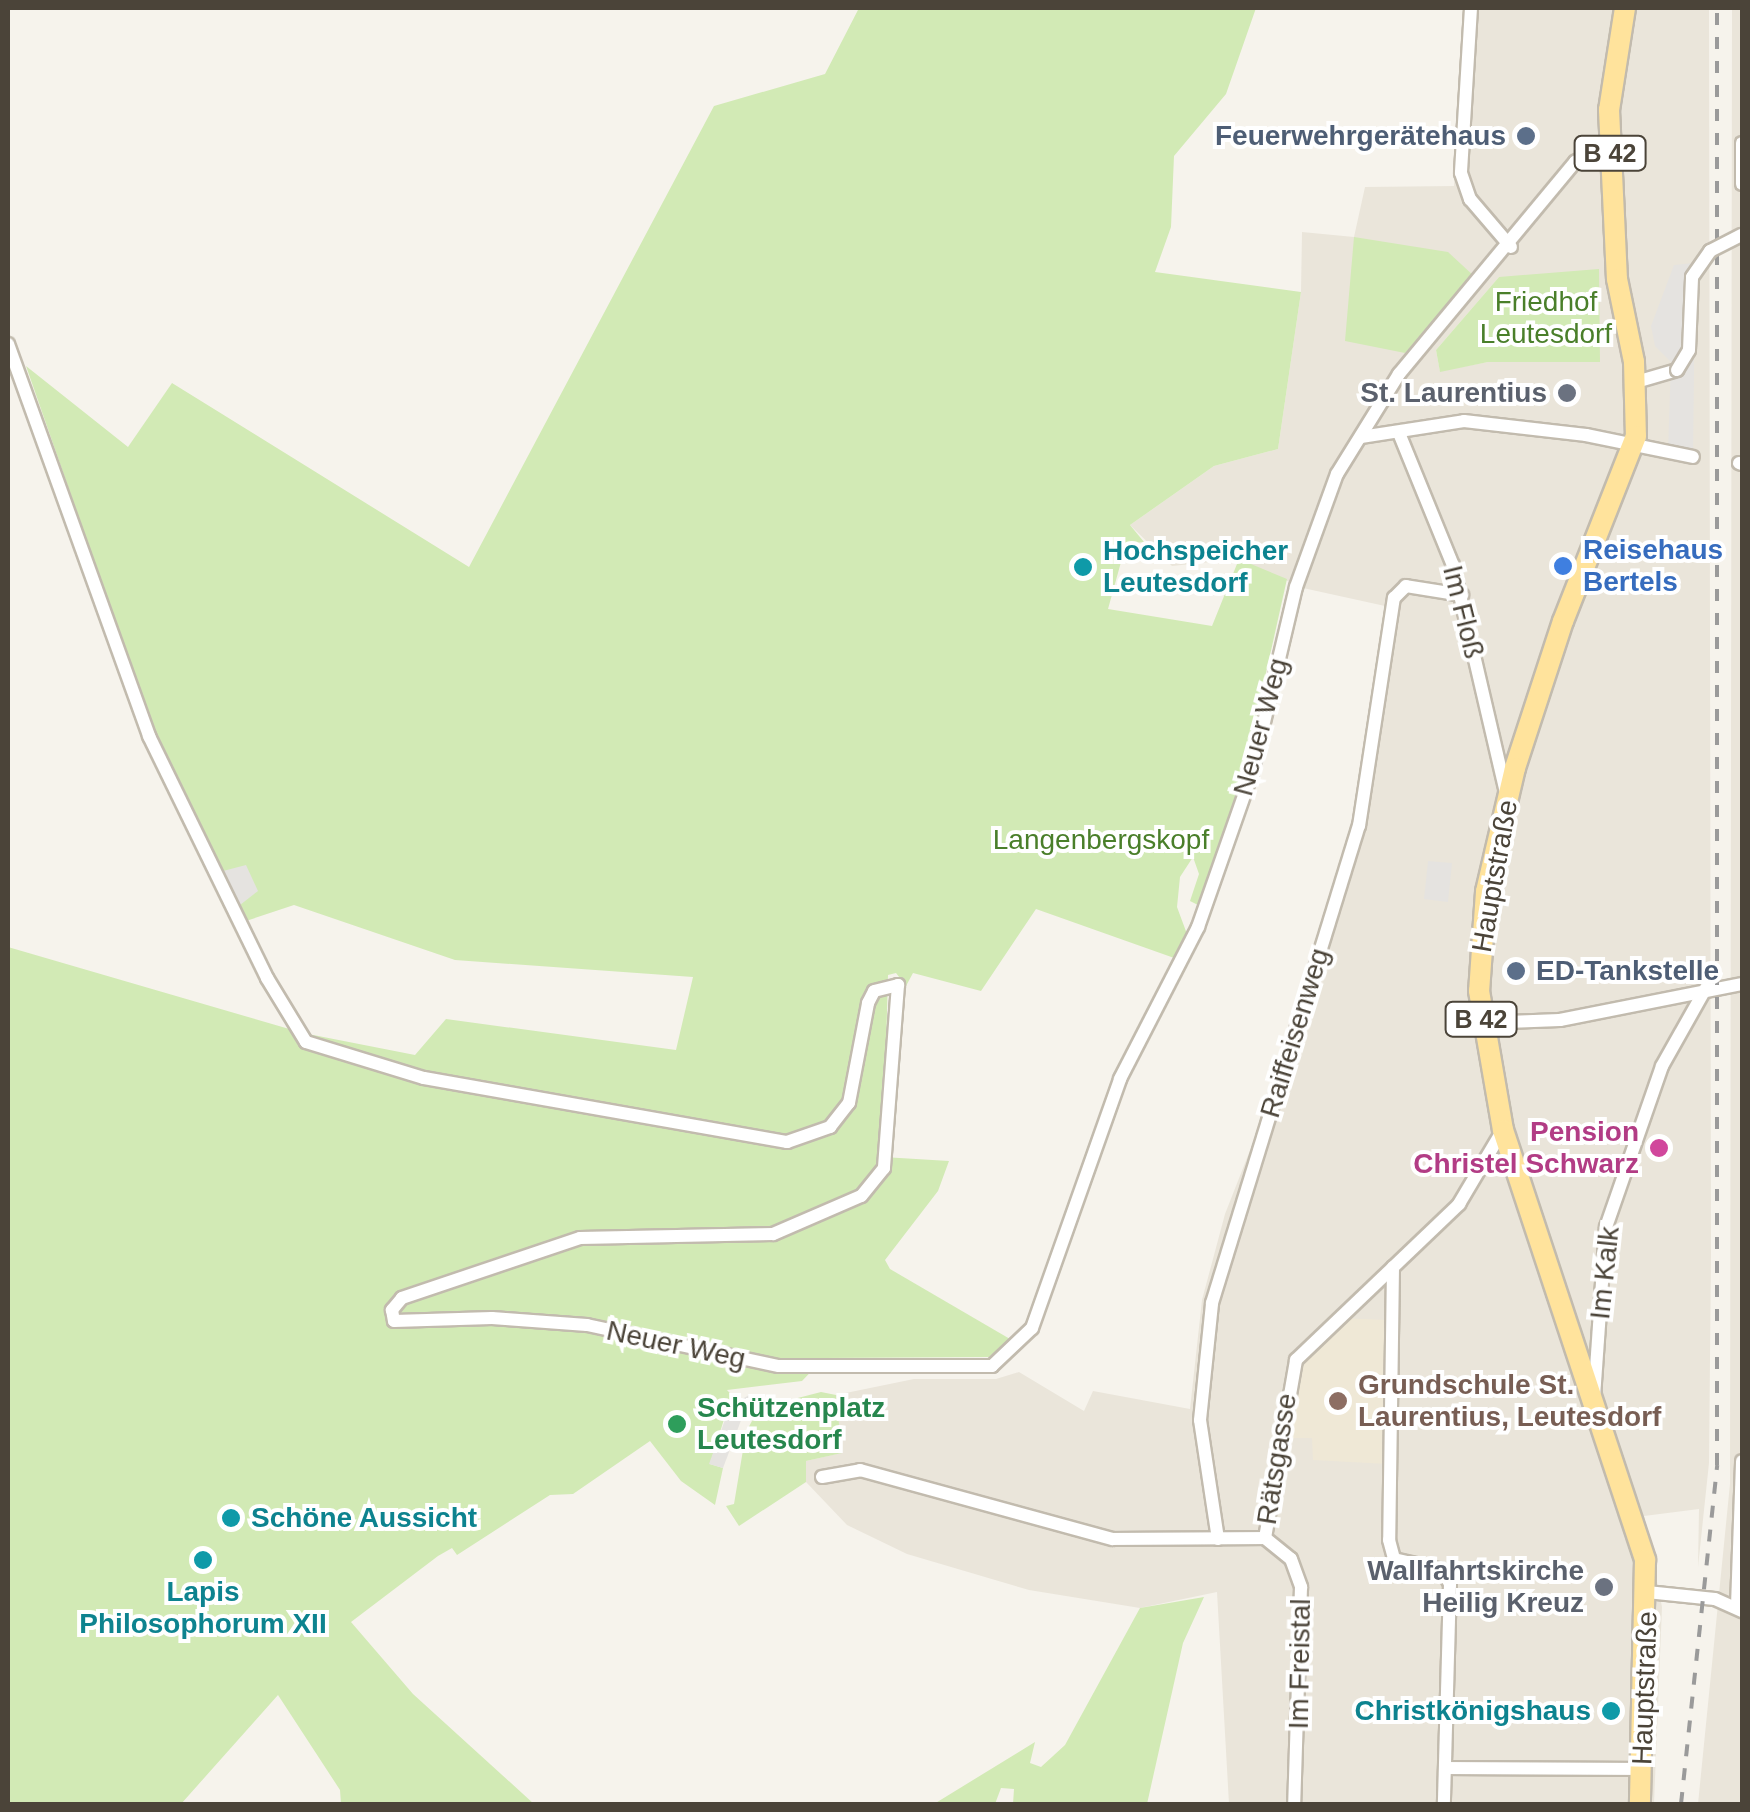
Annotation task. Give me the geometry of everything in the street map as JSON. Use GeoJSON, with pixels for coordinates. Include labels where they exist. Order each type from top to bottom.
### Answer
{"type":"FeatureCollection","features":[{"type":"Feature","properties":{"kind":"main road","name":"Hauptstraße"},"geometry":{"type":"LineString","coordinates":[[1625,8],[1611,76],[1610,142],[1617,279],[1636,382],[1635,446],[1562,621],[1507,798],[1484,910],[1481,1023],[1503,1130],[1637,1527],[1648,1592],[1640,1804]]}},
{"type":"Feature","properties":{"kind":"street"},"geometry":{"type":"LineString","coordinates":[[1471,8],[1462,173],[1470,199],[1511,247]]}},
{"type":"Feature","properties":{"kind":"street","name":"Neuer Weg"},"geometry":{"type":"LineString","coordinates":[[8,344],[149,736],[267,978],[306,1042],[424,1078],[786,1142],[830,1126],[850,1103],[868,1002],[874,991],[898,985],[884,1168],[861,1196],[773,1234],[580,1238],[402,1298],[391,1316],[587,1325],[779,1366],[948,1368],[1005,1359],[1036,1320],[1120,1078],[1198,928],[1252,773],[1316,521],[1399,374],[1511,247],[1575,162],[1610,142]]}},
{"type":"Feature","properties":{"kind":"street"},"geometry":{"type":"LineString","coordinates":[[1742,143],[1742,184]]}},
{"type":"Feature","properties":{"kind":"street"},"geometry":{"type":"LineString","coordinates":[[1636,382],[1677,370],[1689,350],[1692,277],[1710,250],[1742,235]]}},
{"type":"Feature","properties":{"kind":"street"},"geometry":{"type":"LineString","coordinates":[[1361,438],[1464,421],[1693,458]]}},
{"type":"Feature","properties":{"kind":"street","name":"Im Floß"},"geometry":{"type":"LineString","coordinates":[[1399,433],[1462,595],[1507,798]]}},
{"type":"Feature","properties":{"kind":"street","name":"Raiffeisenweg"},"geometry":{"type":"LineString","coordinates":[[1218,1539],[1200,1420],[1212,1302],[1359,826],[1394,598],[1406,586],[1462,595]]}},
{"type":"Feature","properties":{"kind":"street"},"geometry":{"type":"LineString","coordinates":[[1481,1023],[1560,1020],[1706,988],[1742,984]]}},
{"type":"Feature","properties":{"kind":"street","name":"Im Kalk"},"geometry":{"type":"LineString","coordinates":[[1594,1397],[1606,1227],[1662,1066],[1706,988]]}},
{"type":"Feature","properties":{"kind":"street","name":"Rätsgasse"},"geometry":{"type":"LineString","coordinates":[[822,1477],[860,1470],[1113,1539],[1265,1538],[1296,1360],[1459,1204],[1503,1130]]}},
{"type":"Feature","properties":{"kind":"street"},"geometry":{"type":"LineString","coordinates":[[1392,1266],[1390,1550],[1399,1563],[1448,1574],[1448,1768],[1444,1804]]}},
{"type":"Feature","properties":{"kind":"street"},"geometry":{"type":"LineString","coordinates":[[1648,1592],[1740,1609],[1742,1461]]}},
{"type":"Feature","properties":{"kind":"street","name":"Im Freistal"},"geometry":{"type":"LineString","coordinates":[[1265,1538],[1291,1559],[1302,1587],[1294,1804]]}},
{"type":"Feature","properties":{"kind":"street"},"geometry":{"type":"LineString","coordinates":[[1448,1768],[1643,1769]]}},
{"type":"Feature","properties":{"kind":"shaded area"},"geometry":{"type":"Polygon","coordinates":[[[1466,8],[1709,8],[1711,1255],[1709,1463],[1698,1567],[1699,1509],[1644,1516],[1662,1607],[1654,1804],[1229,1804],[1217,1592],[1140,1608],[1029,1590],[907,1554],[847,1525],[806,1482],[806,1461],[841,1453],[836,1395],[914,1379],[996,1379],[1019,1372],[1084,1411],[1093,1391],[1190,1409],[1202,1300],[1225,1214],[1267,1107],[1353,823],[1385,606],[1303,588],[1239,559],[1172,566],[1130,525],[1214,466],[1278,449],[1301,292],[1302,232],[1354,237],[1365,187],[1454,186],[1466,8]],[[1499,277],[1436,350],[1440,371],[1488,362],[1600,361],[1499,277]]]}},
{"type":"Feature","properties":{"kind":"shaded area"},"geometry":{"type":"Polygon","coordinates":[[[1732,8],[1742,8],[1742,1804],[1698,1804],[1730,1484],[1732,8]]]}},
{"type":"Feature","properties":{"kind":"shaded area"},"geometry":{"type":"Polygon","coordinates":[[[1693,263],[1693,457],[1668,452],[1671,362],[1655,346],[1651,326],[1674,265],[1693,263]]]}},
{"type":"Feature","properties":{"kind":"shaded area"},"geometry":{"type":"Polygon","coordinates":[[[1428,861],[1452,863],[1448,902],[1424,899],[1428,861]]]}},
{"type":"Feature","properties":{"kind":"shaded area"},"geometry":{"type":"Polygon","coordinates":[[[246,865],[258,891],[240,905],[223,871],[246,865]]]}},
{"type":"Feature","properties":{"kind":"shaded area","name":"Grundschule St. Laurentius, Leutesdorf"},"geometry":{"type":"Polygon","coordinates":[[[1341,1318],[1386,1320],[1388,1464],[1313,1460],[1312,1438],[1283,1438],[1300,1363],[1341,1318]]]}},
{"type":"Feature","properties":{"kind":"shaded area"},"geometry":{"type":"Polygon","coordinates":[[[751,1394],[723,1468],[709,1464],[730,1406],[751,1394]]]}},
{"type":"Feature","properties":{"kind":"green space","name":"Langenbergskopf"},"geometry":{"type":"Polygon","coordinates":[[[859,8],[1256,8],[1226,94],[1174,156],[1171,227],[1155,272],[1301,292],[1278,449],[1214,466],[1130,525],[1144,542],[1126,544],[1108,609],[1212,626],[1239,559],[1287,579],[1240,789],[1198,905],[1190,901],[1199,874],[1193,857],[1180,877],[1177,907],[1187,934],[1177,959],[1036,909],[981,991],[913,973],[906,986],[896,973],[888,975],[883,1157],[949,1161],[938,1191],[885,1260],[890,1269],[1010,1339],[989,1357],[824,1358],[802,1381],[727,1390],[737,1401],[726,1413],[710,1464],[723,1468],[715,1505],[681,1481],[650,1441],[573,1494],[550,1495],[457,1555],[452,1548],[438,1556],[351,1622],[413,1694],[534,1804],[341,1804],[340,1790],[278,1695],[181,1804],[8,1804],[8,947],[303,1033],[415,1055],[446,1019],[676,1050],[693,977],[455,960],[294,905],[246,921],[150,722],[26,366],[128,447],[172,383],[469,567],[714,106],[825,74],[859,8]]]}},
{"type":"Feature","properties":{"kind":"green space"},"geometry":{"type":"Polygon","coordinates":[[[1354,237],[1448,252],[1475,277],[1405,353],[1345,341],[1354,237]]]}},
{"type":"Feature","properties":{"kind":"green space","name":"Friedhof Leutesdorf"},"geometry":{"type":"Polygon","coordinates":[[[1599,269],[1600,362],[1488,362],[1440,372],[1436,350],[1499,277],[1599,269]]]}},
{"type":"Feature","properties":{"kind":"green space"},"geometry":{"type":"Polygon","coordinates":[[[821,1392],[836,1395],[842,1453],[806,1461],[806,1482],[739,1526],[726,1506],[734,1504],[746,1432],[759,1408],[821,1392]]]}},
{"type":"Feature","properties":{"kind":"green space"},"geometry":{"type":"Polygon","coordinates":[[[1204,1597],[1183,1643],[1147,1804],[1013,1804],[1014,1789],[1001,1788],[995,1804],[934,1804],[1035,1742],[1030,1763],[1041,1767],[1065,1745],[1140,1608],[1204,1597]]]}},
{"type":"Feature","properties":{"kind":"railway"},"geometry":{"type":"LineString","coordinates":[[1681,1804],[1717,1465],[1717,8]]}},
{"type":"Feature","properties":{"kind":"place","name":"Feuerwehrgerätehaus"},"geometry":{"type":"Point","coordinates":[1526,136]}},
{"type":"Feature","properties":{"kind":"place","name":"St. Laurentius"},"geometry":{"type":"Point","coordinates":[1567,393]}},
{"type":"Feature","properties":{"kind":"place","name":"Reisehaus Bertels"},"geometry":{"type":"Point","coordinates":[1563,566]}},
{"type":"Feature","properties":{"kind":"place","name":"Hochspeicher Leutesdorf"},"geometry":{"type":"Point","coordinates":[1083,567]}},
{"type":"Feature","properties":{"kind":"place","name":"ED-Tankstelle"},"geometry":{"type":"Point","coordinates":[1516,971]}},
{"type":"Feature","properties":{"kind":"place","name":"Pension Christel Schwarz"},"geometry":{"type":"Point","coordinates":[1659,1148]}},
{"type":"Feature","properties":{"kind":"place","name":"Grundschule St. Laurentius, Leutesdorf"},"geometry":{"type":"Point","coordinates":[1338,1401]}},
{"type":"Feature","properties":{"kind":"place","name":"Schützenplatz Leutesdorf"},"geometry":{"type":"Point","coordinates":[677,1424]}},
{"type":"Feature","properties":{"kind":"place","name":"Schöne Aussicht"},"geometry":{"type":"Point","coordinates":[231,1518]}},
{"type":"Feature","properties":{"kind":"place","name":"Lapis Philosophorum XII"},"geometry":{"type":"Point","coordinates":[203,1560]}},
{"type":"Feature","properties":{"kind":"place","name":"Wallfahrtskirche Heilig Kreuz"},"geometry":{"type":"Point","coordinates":[1604,1587]}},
{"type":"Feature","properties":{"kind":"place","name":"Christkönigshaus"},"geometry":{"type":"Point","coordinates":[1611,1711]}}]}
